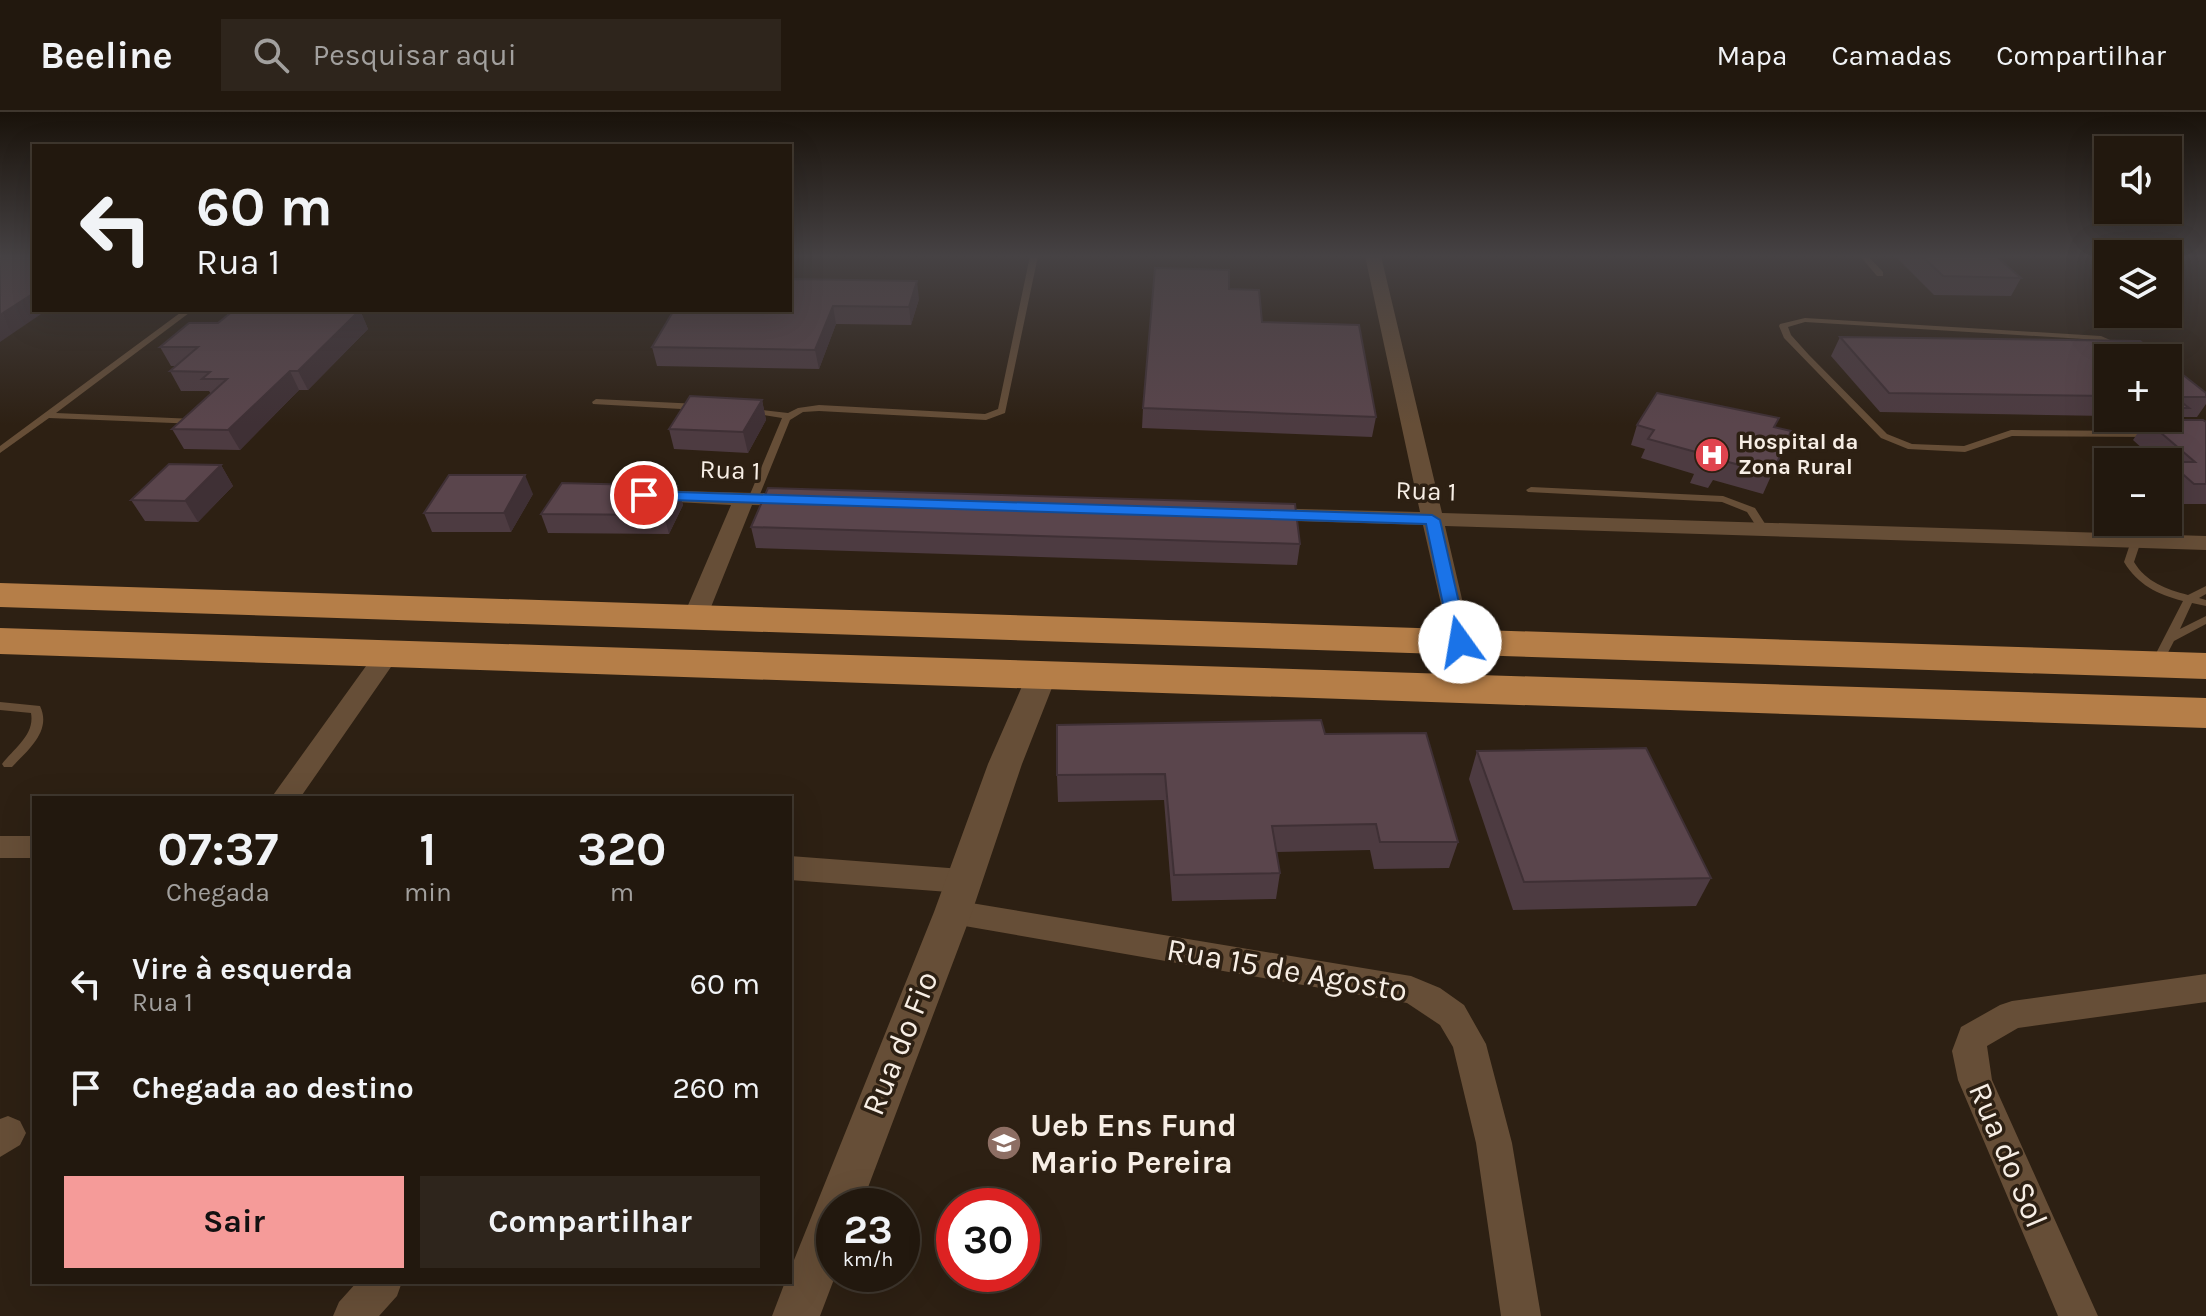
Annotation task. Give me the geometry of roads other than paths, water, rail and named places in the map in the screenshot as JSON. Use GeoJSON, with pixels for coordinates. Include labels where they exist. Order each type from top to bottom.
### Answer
{"type":"FeatureCollection","features":[{"type":"Feature","properties":{"kind":"highway"},"geometry":{"type":"LineString","coordinates":[[0,595],[1460,642],[2163,651],[2206,666]]}},
{"type":"Feature","properties":{"kind":"highway"},"geometry":{"type":"LineString","coordinates":[[0,641],[2206,713]]}},
{"type":"Feature","properties":{"kind":"street"},"geometry":{"type":"LineString","coordinates":[[1386,312],[1460,642]]}},
{"type":"Feature","properties":{"kind":"street","name":"Rua 1"},"geometry":{"type":"LineString","coordinates":[[644,495],[815,501]]}},
{"type":"Feature","properties":{"kind":"street"},"geometry":{"type":"LineString","coordinates":[[695,617],[748,499]]}},
{"type":"Feature","properties":{"kind":"street","name":"Rua 1"},"geometry":{"type":"LineString","coordinates":[[1237,513],[2206,543]]}},
{"type":"Feature","properties":{"kind":"street"},"geometry":{"type":"LineString","coordinates":[[286,796],[388,654]]}},
{"type":"Feature","properties":{"kind":"street","name":"Rua do Fio"},"geometry":{"type":"LineString","coordinates":[[845,1188],[958,896],[1005,764],[1042,675]]}},
{"type":"Feature","properties":{"kind":"street"},"geometry":{"type":"LineString","coordinates":[[0,847],[32,847]]}},
{"type":"Feature","properties":{"kind":"street"},"geometry":{"type":"LineString","coordinates":[[792,868],[958,896]]}},
{"type":"Feature","properties":{"kind":"street","name":"Rua 15 de Agosto"},"geometry":{"type":"LineString","coordinates":[[958,896],[1411,990],[1442,1007],[1460,1025],[1469,1044],[1494,1143],[1521,1316]]}},
{"type":"Feature","properties":{"kind":"street","name":"Rua do Sol"},"geometry":{"type":"LineString","coordinates":[[2078,1316],[1975,1080],[1969,1051],[1973,1037],[2012,1015],[2206,988]]}},
{"type":"Feature","properties":{"kind":"street"},"geometry":{"type":"LineString","coordinates":[[796,1316],[816,1263]]}},
{"type":"Feature","properties":{"kind":"street"},"geometry":{"type":"LineString","coordinates":[[353,1316],[381,1284]]}},
{"type":"Feature","properties":{"kind":"lane"},"geometry":{"type":"LineString","coordinates":[[0,450],[186,312]]}},
{"type":"Feature","properties":{"kind":"lane"},"geometry":{"type":"LineString","coordinates":[[748,499],[783,422],[789,416],[819,408],[986,417],[998,414],[1005,407],[1007,378],[1022,312]]}},
{"type":"Feature","properties":{"kind":"lane"},"geometry":{"type":"LineString","coordinates":[[2115,344],[2101,338],[1805,320],[1783,326],[1787,336],[1806,357],[1884,436],[1911,447],[1965,449],[2011,433],[2161,434]]}},
{"type":"Feature","properties":{"kind":"lane"},"geometry":{"type":"LineString","coordinates":[[596,402],[708,408]]}},
{"type":"Feature","properties":{"kind":"lane"},"geometry":{"type":"LineString","coordinates":[[740,409],[772,411],[789,416]]}},
{"type":"Feature","properties":{"kind":"lane"},"geometry":{"type":"LineString","coordinates":[[47,415],[195,422]]}},
{"type":"Feature","properties":{"kind":"lane"},"geometry":{"type":"LineString","coordinates":[[1531,490],[1723,499],[1751,510],[1764,530]]}},
{"type":"Feature","properties":{"kind":"lane"},"geometry":{"type":"LineString","coordinates":[[2136,541],[2129,562],[2138,577],[2162,590],[2206,603]]}},
{"type":"Feature","properties":{"kind":"lane"},"geometry":{"type":"LineString","coordinates":[[2163,651],[2189,599],[2206,589]]}},
{"type":"Feature","properties":{"kind":"lane"},"geometry":{"type":"LineString","coordinates":[[2163,651],[2206,620]]}},
{"type":"Feature","properties":{"kind":"lane"},"geometry":{"type":"LineString","coordinates":[[0,706],[36,709],[40,715],[38,728],[8,764]]}},
{"type":"Feature","properties":{"kind":"place","name":"Hospital da Zona Rural"},"geometry":{"type":"Point","coordinates":[1712,455]}},
{"type":"Feature","properties":{"kind":"place","name":"Ueb Ens Fund Mario Pereira"},"geometry":{"type":"Point","coordinates":[1004,1143]}}]}
